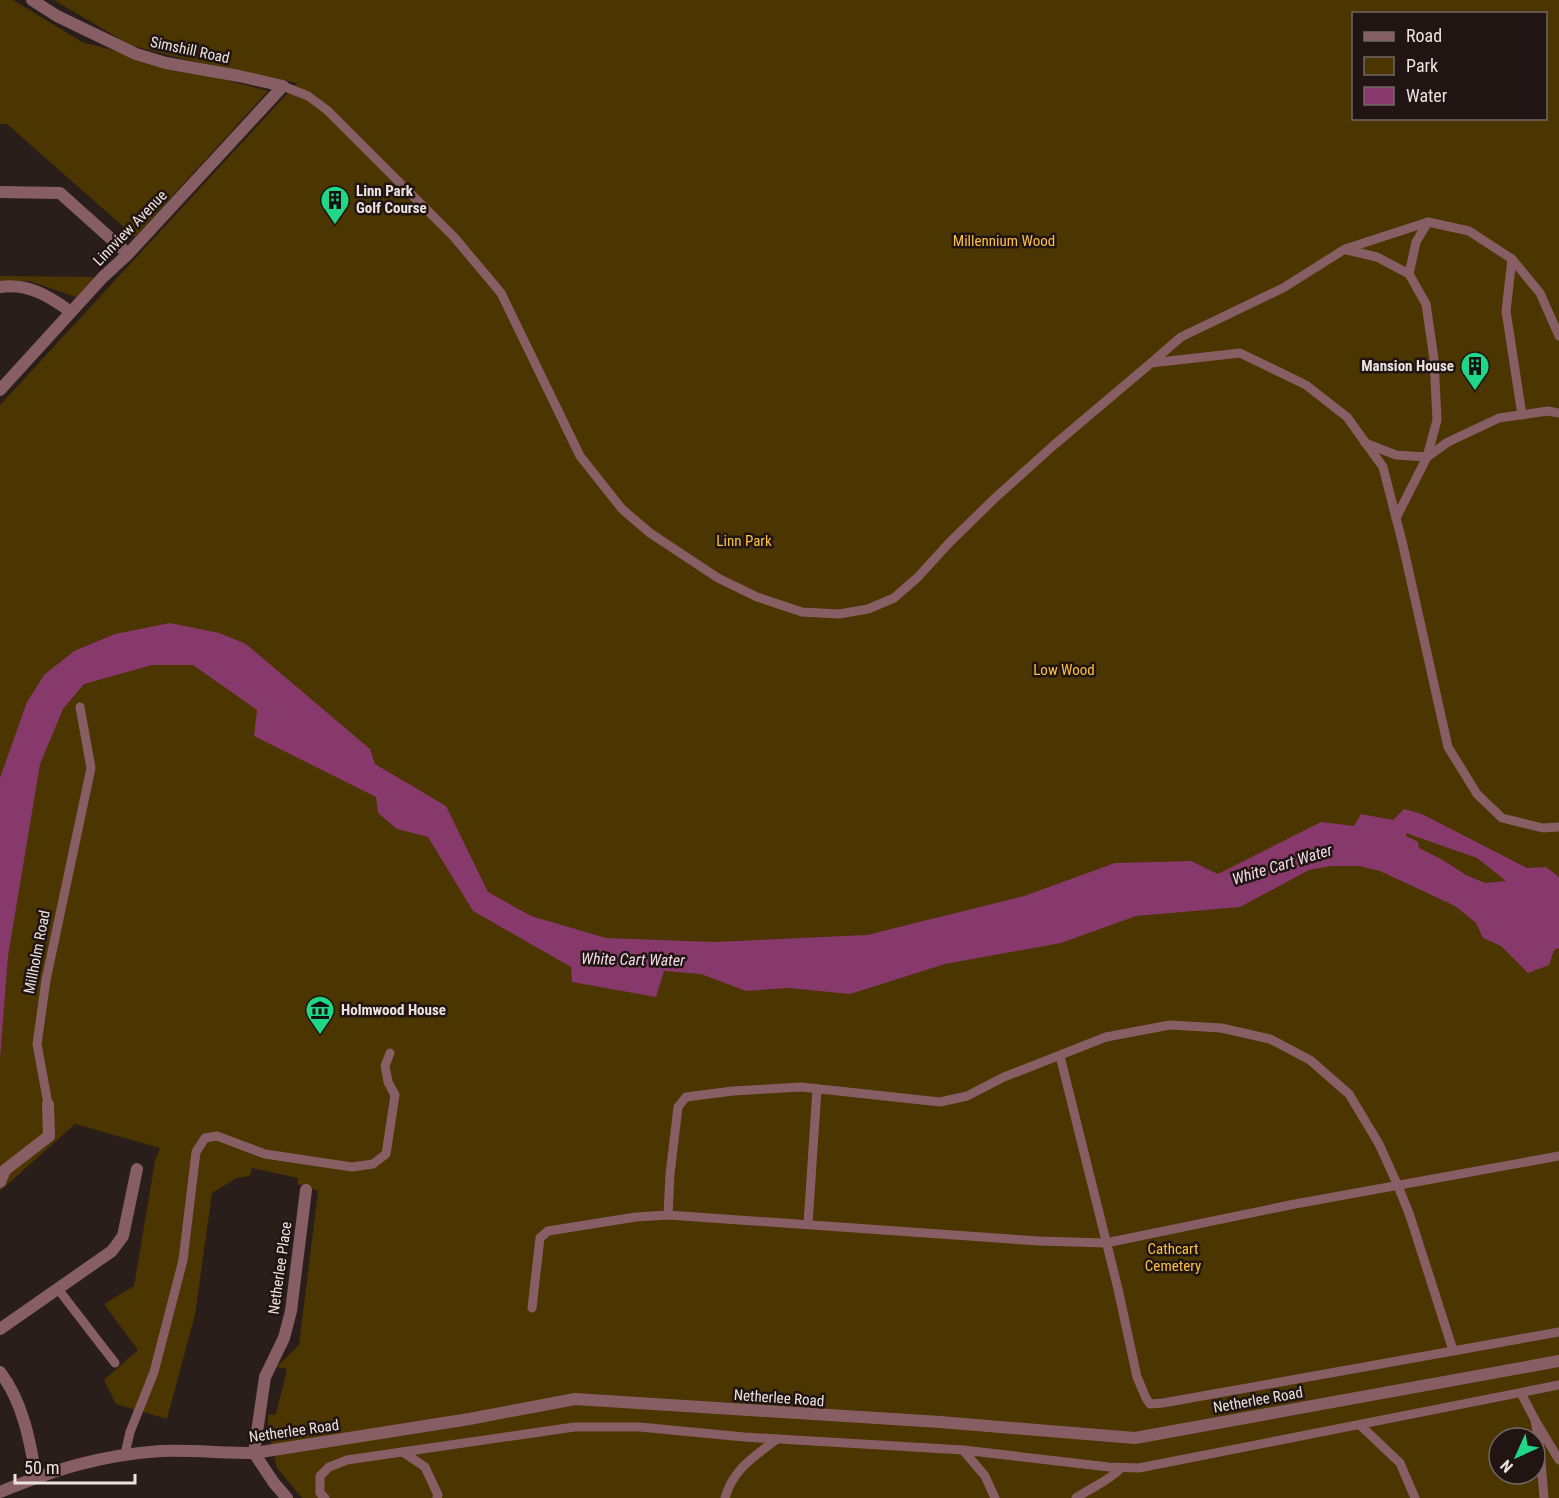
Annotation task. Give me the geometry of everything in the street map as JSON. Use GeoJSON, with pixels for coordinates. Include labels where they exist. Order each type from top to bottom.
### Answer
{"type":"FeatureCollection","features":[{"type":"Feature","properties":{"kind":"street","name":"Simshill Road"},"geometry":{"type":"LineString","coordinates":[[32,0],[57,16],[136,54],[166,63],[283,86]]}},
{"type":"Feature","properties":{"kind":"street","name":"Linnview Avenue"},"geometry":{"type":"LineString","coordinates":[[0,390],[283,86]]}},
{"type":"Feature","properties":{"kind":"street"},"geometry":{"type":"LineString","coordinates":[[0,192],[60,193],[128,254]]}},
{"type":"Feature","properties":{"kind":"street"},"geometry":{"type":"LineString","coordinates":[[0,287],[32,289],[51,297],[71,312]]}},
{"type":"Feature","properties":{"kind":"street","name":"Millholm Road"},"geometry":{"type":"LineString","coordinates":[[0,1182],[5,1170],[49,1136],[48,1104]]}},
{"type":"Feature","properties":{"kind":"street"},"geometry":{"type":"LineString","coordinates":[[0,1329],[112,1251],[123,1236],[137,1169]]}},
{"type":"Feature","properties":{"kind":"street","name":"Netherlee Place"},"geometry":{"type":"LineString","coordinates":[[254,1453],[265,1377],[284,1338],[291,1311],[306,1190]]}},
{"type":"Feature","properties":{"kind":"street","name":"Netherlee Road"},"geometry":{"type":"LineString","coordinates":[[0,1492],[84,1461],[125,1454],[164,1451],[254,1453],[469,1419],[575,1399],[940,1422],[1135,1438],[1559,1361]]}},
{"type":"Feature","properties":{"kind":"street"},"geometry":{"type":"LineString","coordinates":[[0,1372],[13,1393],[21,1413],[31,1446],[36,1477]]}},
{"type":"Feature","properties":{"kind":"street"},"geometry":{"type":"LineString","coordinates":[[254,1453],[274,1484],[287,1498]]}},
{"type":"Feature","properties":{"kind":"lane"},"geometry":{"type":"LineString","coordinates":[[283,86],[308,96],[327,110],[483,269],[501,293],[580,456],[622,509],[650,533],[718,578],[757,597],[802,612],[839,614],[868,609],[894,598],[917,578],[995,498],[1181,337],[1283,288],[1345,249],[1428,222],[1468,231],[1512,259],[1540,293],[1559,336]]}},
{"type":"Feature","properties":{"kind":"lane"},"geometry":{"type":"LineString","coordinates":[[1409,274],[1416,242],[1428,222]]}},
{"type":"Feature","properties":{"kind":"lane"},"geometry":{"type":"LineString","coordinates":[[1345,249],[1377,257],[1409,274],[1426,304],[1434,359],[1437,420],[1427,457],[1396,518]]}},
{"type":"Feature","properties":{"kind":"lane"},"geometry":{"type":"LineString","coordinates":[[1512,259],[1506,311],[1522,415]]}},
{"type":"Feature","properties":{"kind":"lane"},"geometry":{"type":"LineString","coordinates":[[1151,363],[1240,353],[1305,385],[1347,417],[1383,467],[1448,747],[1478,794],[1502,818],[1543,828],[1559,827]]}},
{"type":"Feature","properties":{"kind":"lane"},"geometry":{"type":"LineString","coordinates":[[1365,443],[1396,455],[1427,457],[1448,442],[1499,418],[1548,411],[1559,413]]}},
{"type":"Feature","properties":{"kind":"lane","name":"Millholm Road"},"geometry":{"type":"LineString","coordinates":[[48,1104],[37,1044],[46,980],[91,768],[80,707]]}},
{"type":"Feature","properties":{"kind":"lane"},"geometry":{"type":"LineString","coordinates":[[668,1215],[678,1107],[686,1097],[801,1086],[940,1102],[967,1096],[1004,1077],[1106,1037],[1170,1025],[1221,1028],[1270,1039],[1310,1060],[1349,1094],[1379,1144],[1398,1185],[1453,1350]]}},
{"type":"Feature","properties":{"kind":"lane"},"geometry":{"type":"LineString","coordinates":[[125,1454],[130,1432],[154,1372],[183,1260],[196,1152],[205,1138],[217,1136],[265,1154],[352,1167],[373,1164],[386,1154],[395,1095],[388,1082],[385,1066],[390,1053]]}},
{"type":"Feature","properties":{"kind":"lane"},"geometry":{"type":"LineString","coordinates":[[1060,1056],[1118,1288],[1137,1377],[1150,1404],[1559,1332]]}},
{"type":"Feature","properties":{"kind":"lane"},"geometry":{"type":"LineString","coordinates":[[808,1224],[817,1089]]}},
{"type":"Feature","properties":{"kind":"lane"},"geometry":{"type":"LineString","coordinates":[[532,1308],[540,1238],[548,1231],[636,1217],[668,1215],[1039,1241],[1106,1243],[1398,1185],[1559,1156]]}},
{"type":"Feature","properties":{"kind":"lane"},"geometry":{"type":"LineString","coordinates":[[58,1289],[115,1363]]}},
{"type":"Feature","properties":{"kind":"lane"},"geometry":{"type":"LineString","coordinates":[[325,1498],[320,1493],[320,1476],[329,1467],[347,1460],[574,1427],[640,1427],[777,1439],[963,1450],[1138,1468],[1559,1385]]}},
{"type":"Feature","properties":{"kind":"lane"},"geometry":{"type":"LineString","coordinates":[[1521,1393],[1559,1460]]}},
{"type":"Feature","properties":{"kind":"lane"},"geometry":{"type":"LineString","coordinates":[[1535,1420],[1544,1498]]}},
{"type":"Feature","properties":{"kind":"lane"},"geometry":{"type":"LineString","coordinates":[[1360,1425],[1400,1463],[1416,1498]]}},
{"type":"Feature","properties":{"kind":"lane"},"geometry":{"type":"LineString","coordinates":[[725,1498],[730,1482],[749,1461],[777,1439]]}},
{"type":"Feature","properties":{"kind":"lane"},"geometry":{"type":"LineString","coordinates":[[963,1450],[985,1476],[995,1498]]}},
{"type":"Feature","properties":{"kind":"lane"},"geometry":{"type":"LineString","coordinates":[[403,1452],[425,1467],[438,1495],[437,1498]]}},
{"type":"Feature","properties":{"kind":"lane"},"geometry":{"type":"LineString","coordinates":[[1076,1498],[1121,1468]]}},
{"type":"Feature","properties":{"kind":"green space"},"geometry":{"type":"Polygon","coordinates":[[[0,0],[13,0],[82,42],[268,91],[135,237],[7,124],[0,124],[0,0]]]}},
{"type":"Feature","properties":{"kind":"green space","name":"Linn Park"},"geometry":{"type":"Polygon","coordinates":[[[54,0],[1559,0],[1559,1498],[302,1498],[277,1468],[268,1432],[268,1415],[276,1414],[287,1369],[277,1367],[299,1345],[318,1191],[298,1184],[298,1178],[252,1168],[250,1176],[237,1178],[212,1193],[195,1315],[167,1419],[116,1404],[104,1380],[138,1350],[104,1304],[134,1286],[155,1161],[160,1148],[75,1124],[0,1191],[0,405],[297,83],[183,59],[130,45],[54,0]]]}},
{"type":"Feature","properties":{"kind":"green space"},"geometry":{"type":"Polygon","coordinates":[[[0,276],[94,277],[79,298],[29,281],[0,281],[0,276]]]}},
{"type":"Feature","properties":{"kind":"water","name":"White Cart Water"},"geometry":{"type":"Polygon","coordinates":[[[170,623],[219,633],[246,644],[370,749],[375,764],[446,806],[488,892],[531,916],[606,938],[714,942],[867,935],[1024,896],[1115,863],[1191,861],[1218,874],[1321,822],[1354,826],[1361,814],[1393,820],[1404,809],[1422,814],[1527,868],[1546,867],[1559,877],[1559,948],[1554,950],[1549,965],[1528,973],[1501,946],[1483,938],[1476,923],[1455,906],[1380,871],[1359,866],[1331,866],[1309,870],[1240,907],[1136,916],[1061,943],[945,964],[850,994],[788,988],[746,991],[701,974],[664,971],[656,997],[572,982],[571,967],[473,911],[428,837],[397,829],[378,813],[376,797],[254,736],[257,710],[193,665],[152,665],[84,684],[63,709],[40,764],[8,956],[0,1059],[0,778],[27,702],[44,675],[74,651],[115,634],[170,623]],[[1406,833],[1406,836],[1418,842],[1419,848],[1466,875],[1485,883],[1506,881],[1477,858],[1406,833]]]}},
{"type":"Feature","properties":{"kind":"place","name":"Linn Park Golf Course"},"geometry":{"type":"Point","coordinates":[335,226]}},
{"type":"Feature","properties":{"kind":"place","name":"Mansion House"},"geometry":{"type":"Point","coordinates":[1475,392]}},
{"type":"Feature","properties":{"kind":"place","name":"Holmwood House"},"geometry":{"type":"Point","coordinates":[320,1036]}},
{"type":"Feature","properties":{"kind":"park label","name":"Millennium Wood"},"geometry":{"type":"Point","coordinates":[1004,241]}},
{"type":"Feature","properties":{"kind":"park label","name":"Low Wood"},"geometry":{"type":"Point","coordinates":[1064,670]}},
{"type":"Feature","properties":{"kind":"park label","name":"Cathcart Cemetery"},"geometry":{"type":"Point","coordinates":[1173,1258]}}]}
